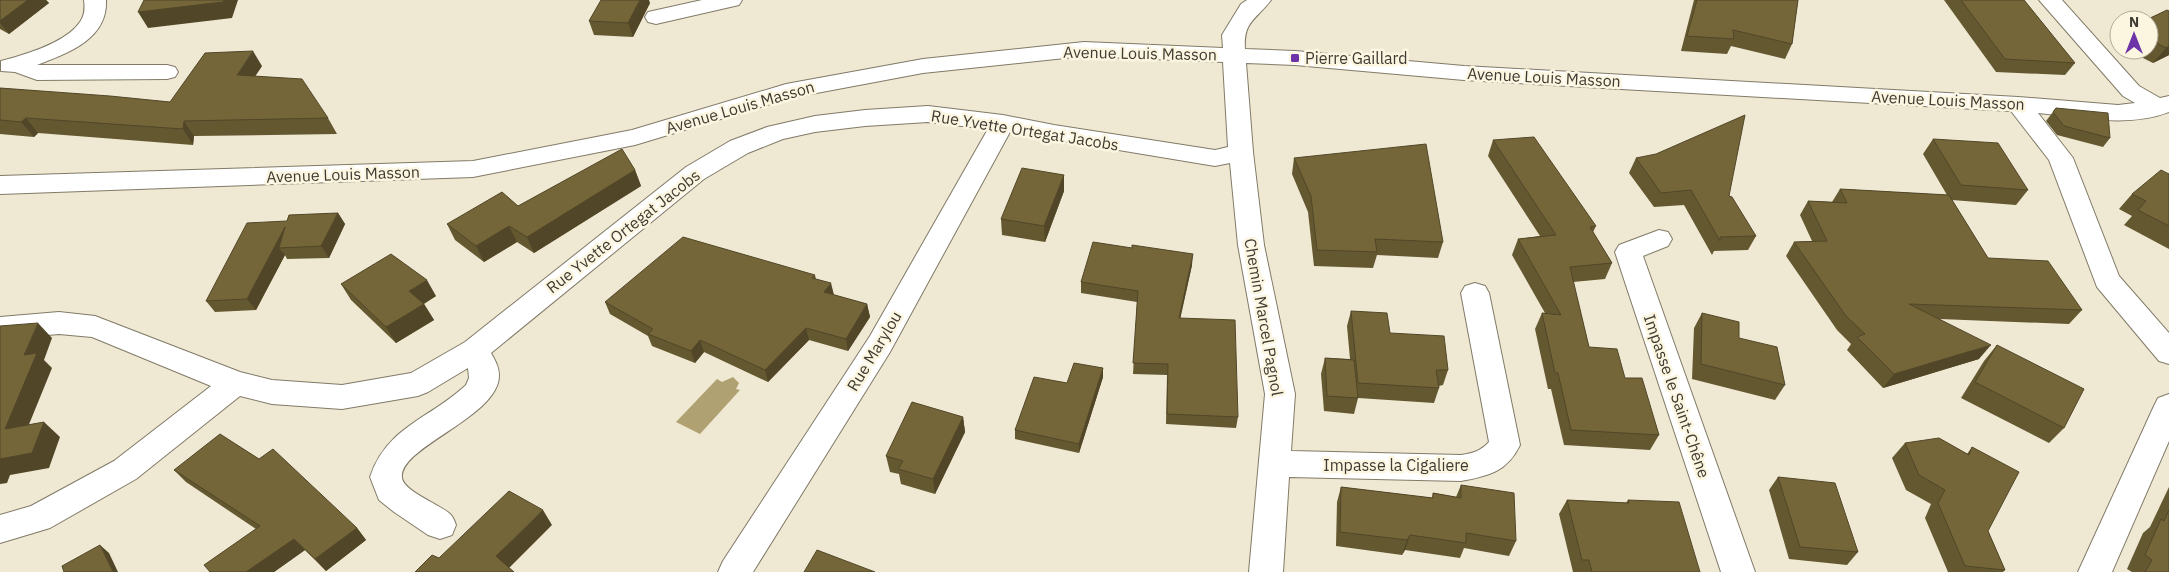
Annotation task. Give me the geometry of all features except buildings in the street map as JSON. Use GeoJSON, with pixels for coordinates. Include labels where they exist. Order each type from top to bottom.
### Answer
{"type":"FeatureCollection","features":[{"type":"Feature","properties":{"kind":"street"},"geometry":{"type":"LineString","coordinates":[[9,66],[70,42],[90,28],[96,6],[95,0]]}},
{"type":"Feature","properties":{"kind":"street"},"geometry":{"type":"LineString","coordinates":[[656,17],[731,0]]}},
{"type":"Feature","properties":{"kind":"street"},"geometry":{"type":"LineString","coordinates":[[1241,152],[1236,55],[1233,35],[1248,9],[1260,0]]}},
{"type":"Feature","properties":{"kind":"street"},"geometry":{"type":"LineString","coordinates":[[2050,0],[2130,91],[2164,105]]}},
{"type":"Feature","properties":{"kind":"street","name":"Avenue Louis Masson"},"geometry":{"type":"LineString","coordinates":[[0,185],[474,169],[635,137],[786,91],[923,66],[1084,49],[1313,59],[1473,73],[2018,104],[2118,113],[2164,105]]}},
{"type":"Feature","properties":{"kind":"street"},"geometry":{"type":"LineString","coordinates":[[9,66],[37,73],[167,72]]}},
{"type":"Feature","properties":{"kind":"street"},"geometry":{"type":"LineString","coordinates":[[2018,104],[2061,158],[2107,280],[2169,353]]}},
{"type":"Feature","properties":{"kind":"street","name":"Rue Yvette Ortegat Jacobs"},"geometry":{"type":"LineString","coordinates":[[0,328],[59,324],[95,327],[235,383],[272,392],[342,397],[418,384],[475,350],[695,173],[739,147],[776,133],[815,124],[865,118],[928,114],[1003,123],[1054,134],[1215,158],[1241,152]]}},
{"type":"Feature","properties":{"kind":"street","name":"Rue Marylou"},"geometry":{"type":"LineString","coordinates":[[735,572],[880,344],[1003,123]]}},
{"type":"Feature","properties":{"kind":"street","name":"Chemin Marcel Pagnol"},"geometry":{"type":"LineString","coordinates":[[1241,152],[1251,245],[1280,394],[1266,572]]}},
{"type":"Feature","properties":{"kind":"street","name":"Impasse le Saint-Chêne"},"geometry":{"type":"LineString","coordinates":[[1659,239],[1628,252],[1738,572]]}},
{"type":"Feature","properties":{"kind":"street","name":"Impasse la Cigaliere"},"geometry":{"type":"LineString","coordinates":[[1274,464],[1461,468],[1481,464],[1497,457],[1505,445],[1476,293]]}},
{"type":"Feature","properties":{"kind":"street"},"geometry":{"type":"LineString","coordinates":[[440,525],[390,490],[385,476],[389,463],[400,451],[476,395],[484,380],[483,367],[475,350]]}},
{"type":"Feature","properties":{"kind":"street"},"geometry":{"type":"LineString","coordinates":[[0,529],[39,518],[125,470],[235,383]]}},
{"type":"Feature","properties":{"kind":"street"},"geometry":{"type":"LineString","coordinates":[[2095,572],[2169,406]]}},
{"type":"Feature","properties":{"kind":"shaded area"},"geometry":{"type":"Polygon","coordinates":[[[733,377],[739,383],[736,389],[740,390],[700,434],[676,422],[717,379],[722,382],[733,377]]]}},
{"type":"Feature","properties":{"kind":"place","name":"Pierre Gaillard"},"geometry":{"type":"Point","coordinates":[1295,58]}}]}
